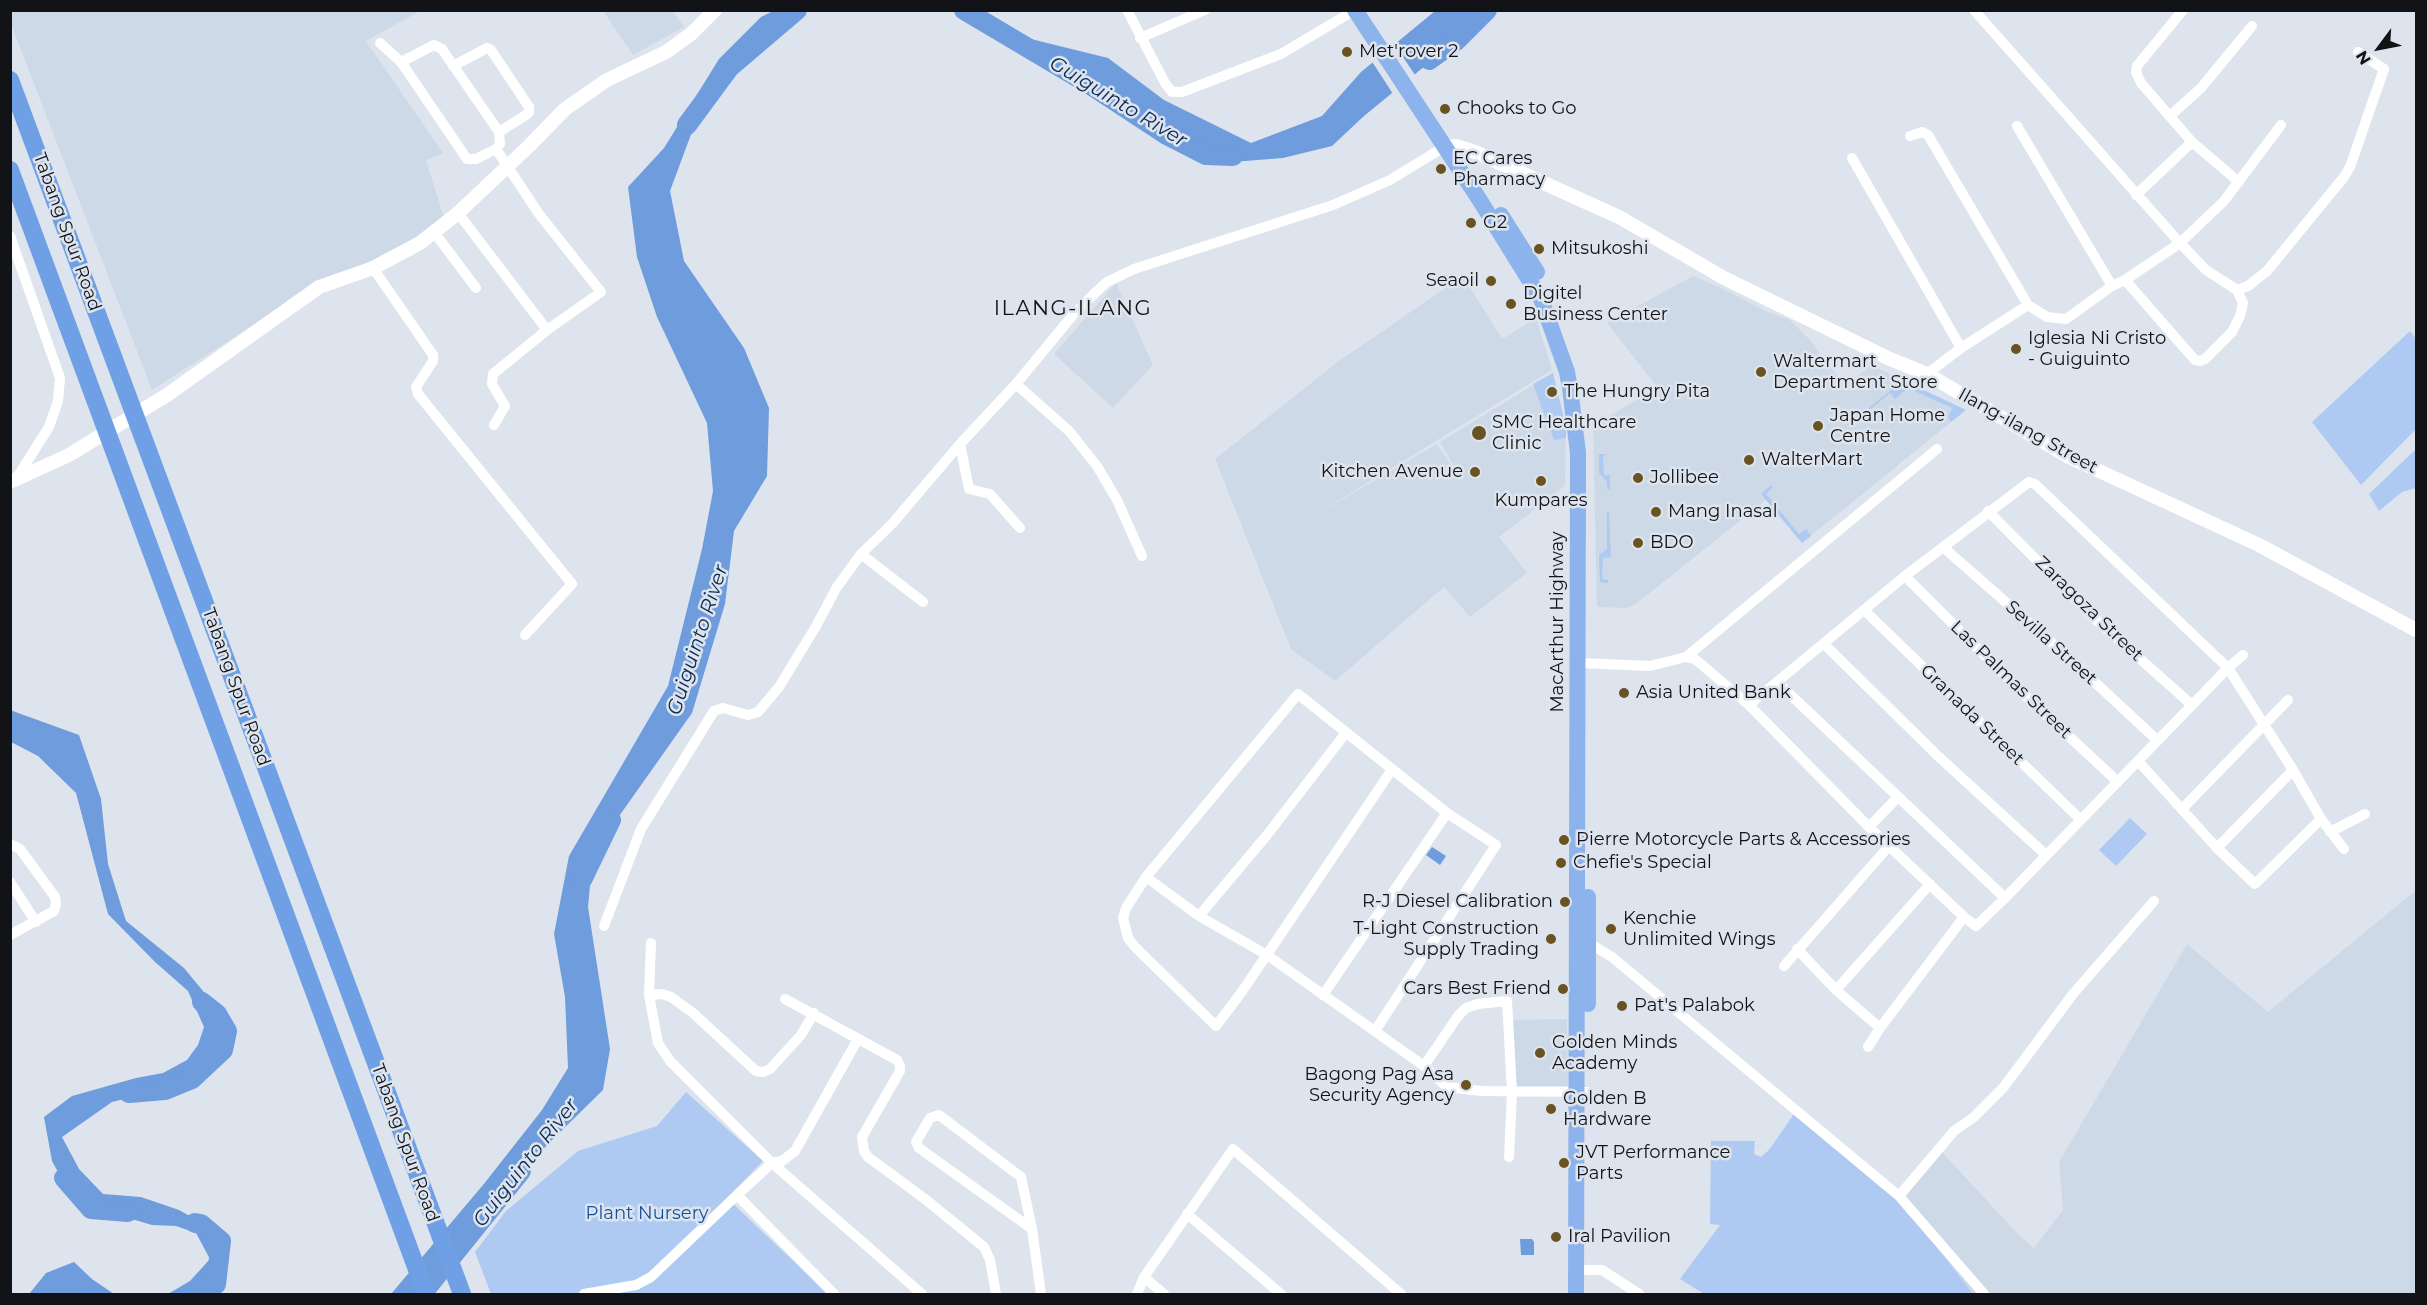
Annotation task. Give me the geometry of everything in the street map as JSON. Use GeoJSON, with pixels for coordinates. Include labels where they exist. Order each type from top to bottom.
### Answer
{"type":"FeatureCollection","features":[{"type":"Feature","properties":{"kind":"highway","name":"MacArthur Highway"},"geometry":{"type":"LineString","coordinates":[[1362,14],[1450,147],[1479,199],[1541,299],[1567,372],[1578,453],[1583,664],[1581,1270],[1576,1294]]}},
{"type":"Feature","properties":{"kind":"highway","name":"Tabang Spur Road"},"geometry":{"type":"LineString","coordinates":[[10,80],[462,1294]]}},
{"type":"Feature","properties":{"kind":"highway","name":"Tabang Spur Road"},"geometry":{"type":"LineString","coordinates":[[10,170],[426,1294]]}},
{"type":"Feature","properties":{"kind":"highway","name":"MacArthur Highway"},"geometry":{"type":"LineString","coordinates":[[1581,1270],[1587,1294]]}},
{"type":"Feature","properties":{"kind":"street"},"geometry":{"type":"LineString","coordinates":[[13,480],[69,455],[167,395],[319,286],[373,268],[420,243],[458,213],[565,109],[607,80],[666,52],[691,34],[715,10]]}},
{"type":"Feature","properties":{"kind":"street"},"geometry":{"type":"LineString","coordinates":[[1127,10],[1140,38],[1172,92],[1182,92],[1281,54],[1362,14]]}},
{"type":"Feature","properties":{"kind":"street"},"geometry":{"type":"LineString","coordinates":[[1140,38],[1205,10]]}},
{"type":"Feature","properties":{"kind":"street"},"geometry":{"type":"LineString","coordinates":[[1974,10],[2180,243],[2206,270],[2237,290],[2243,303],[2240,316],[2232,332],[2205,359],[2195,360],[2125,280]]}},
{"type":"Feature","properties":{"kind":"street"},"geometry":{"type":"LineString","coordinates":[[2183,10],[2137,66],[2136,72],[2141,83],[2192,142],[2239,182]]}},
{"type":"Feature","properties":{"kind":"street"},"geometry":{"type":"LineString","coordinates":[[2171,115],[2200,88],[2252,26]]}},
{"type":"Feature","properties":{"kind":"street"},"geometry":{"type":"LineString","coordinates":[[380,43],[401,62],[467,159],[476,159],[496,149],[500,144],[499,132],[442,50],[434,45],[401,62]]}},
{"type":"Feature","properties":{"kind":"street"},"geometry":{"type":"LineString","coordinates":[[453,66],[487,48],[491,50],[530,107],[526,115],[499,132]]}},
{"type":"Feature","properties":{"kind":"street"},"geometry":{"type":"LineString","coordinates":[[2237,290],[2248,286],[2267,271],[2350,167],[2384,69],[2358,52]]}},
{"type":"Feature","properties":{"kind":"street"},"geometry":{"type":"LineString","coordinates":[[1910,136],[1922,132],[1928,135],[2028,305],[2047,317],[2066,320],[2112,286],[2125,280],[2180,243],[2224,201],[2281,125]]}},
{"type":"Feature","properties":{"kind":"street"},"geometry":{"type":"LineString","coordinates":[[2017,126],[2112,286]]}},
{"type":"Feature","properties":{"kind":"street"},"geometry":{"type":"LineString","coordinates":[[2136,195],[2192,142]]}},
{"type":"Feature","properties":{"kind":"street"},"geometry":{"type":"LineString","coordinates":[[604,926],[641,829],[714,711],[723,708],[748,715],[758,712],[779,687],[837,587],[861,554],[892,524],[1074,315],[1107,282],[1223,239],[1333,205],[1390,180],[1450,147]]}},
{"type":"Feature","properties":{"kind":"street","name":"Ilang-ilang Street"},"geometry":{"type":"LineString","coordinates":[[1450,147],[1487,157],[1619,217],[1724,278],[1927,374],[2069,457],[2259,545],[2416,630]]}},
{"type":"Feature","properties":{"kind":"street"},"geometry":{"type":"LineString","coordinates":[[494,425],[505,406],[492,384],[492,374],[547,330],[601,292],[539,214],[496,149]]}},
{"type":"Feature","properties":{"kind":"street"},"geometry":{"type":"LineString","coordinates":[[1852,158],[1961,348]]}},
{"type":"Feature","properties":{"kind":"street"},"geometry":{"type":"LineString","coordinates":[[458,213],[547,330]]}},
{"type":"Feature","properties":{"kind":"street"},"geometry":{"type":"LineString","coordinates":[[434,232],[476,288]]}},
{"type":"Feature","properties":{"kind":"street"},"geometry":{"type":"LineString","coordinates":[[10,236],[60,378],[58,401],[49,427],[13,480]]}},
{"type":"Feature","properties":{"kind":"street"},"geometry":{"type":"LineString","coordinates":[[373,268],[433,355],[433,361],[416,387],[418,394],[572,584],[525,635]]}},
{"type":"Feature","properties":{"kind":"street"},"geometry":{"type":"LineString","coordinates":[[1927,374],[1961,348],[2028,305]]}},
{"type":"Feature","properties":{"kind":"street"},"geometry":{"type":"LineString","coordinates":[[1016,384],[1069,431],[1097,466],[1118,500],[1142,556]]}},
{"type":"Feature","properties":{"kind":"street"},"geometry":{"type":"LineString","coordinates":[[960,444],[969,489],[990,494],[1020,528]]}},
{"type":"Feature","properties":{"kind":"street"},"geometry":{"type":"LineString","coordinates":[[1583,664],[1650,666],[1686,657],[1937,448]]}},
{"type":"Feature","properties":{"kind":"street"},"geometry":{"type":"LineString","coordinates":[[1749,705],[1905,576],[2029,482],[2035,484],[2228,668],[2293,770],[2321,819],[2344,849]]}},
{"type":"Feature","properties":{"kind":"street","name":"Zaragoza Street"},"geometry":{"type":"LineString","coordinates":[[1988,512],[2094,618],[2192,705]]}},
{"type":"Feature","properties":{"kind":"street","name":"Sevilla Street"},"geometry":{"type":"LineString","coordinates":[[1942,547],[2059,649],[2157,740]]}},
{"type":"Feature","properties":{"kind":"street"},"geometry":{"type":"LineString","coordinates":[[861,554],[923,602]]}},
{"type":"Feature","properties":{"kind":"street","name":"Las Palmas Street"},"geometry":{"type":"LineString","coordinates":[[1905,576],[2017,688],[2118,782]]}},
{"type":"Feature","properties":{"kind":"street","name":"Granada Street"},"geometry":{"type":"LineString","coordinates":[[1864,610],[2080,819]]}},
{"type":"Feature","properties":{"kind":"street"},"geometry":{"type":"LineString","coordinates":[[1824,644],[1939,757],[2046,855]]}},
{"type":"Feature","properties":{"kind":"street"},"geometry":{"type":"LineString","coordinates":[[1686,657],[1695,659],[1749,705],[1869,827],[1976,926],[2243,655]]}},
{"type":"Feature","properties":{"kind":"street"},"geometry":{"type":"LineString","coordinates":[[1777,682],[2005,898]]}},
{"type":"Feature","properties":{"kind":"street"},"geometry":{"type":"LineString","coordinates":[[1375,1031],[1496,845],[1447,813],[1391,771],[1298,694],[1146,877],[1126,908],[1123,918],[1128,938],[1135,948],[1216,1026],[1267,955],[1391,771]]}},
{"type":"Feature","properties":{"kind":"street"},"geometry":{"type":"LineString","coordinates":[[2182,809],[2288,700]]}},
{"type":"Feature","properties":{"kind":"street"},"geometry":{"type":"LineString","coordinates":[[1199,916],[1267,835],[1345,734]]}},
{"type":"Feature","properties":{"kind":"street"},"geometry":{"type":"LineString","coordinates":[[2138,761],[2217,848],[2255,884],[2321,819]]}},
{"type":"Feature","properties":{"kind":"street"},"geometry":{"type":"LineString","coordinates":[[2217,848],[2293,770]]}},
{"type":"Feature","properties":{"kind":"street"},"geometry":{"type":"LineString","coordinates":[[1869,827],[1897,798]]}},
{"type":"Feature","properties":{"kind":"street"},"geometry":{"type":"LineString","coordinates":[[1323,995],[1447,813]]}},
{"type":"Feature","properties":{"kind":"street"},"geometry":{"type":"LineString","coordinates":[[2330,832],[2365,814]]}},
{"type":"Feature","properties":{"kind":"street"},"geometry":{"type":"LineString","coordinates":[[10,844],[20,849],[56,897],[54,911],[10,935]]}},
{"type":"Feature","properties":{"kind":"street"},"geometry":{"type":"LineString","coordinates":[[1784,966],[1889,846]]}},
{"type":"Feature","properties":{"kind":"street"},"geometry":{"type":"LineString","coordinates":[[1146,877],[1199,916],[1267,955],[1425,1066],[1447,1087],[1481,1091],[1582,1092]]}},
{"type":"Feature","properties":{"kind":"street"},"geometry":{"type":"LineString","coordinates":[[10,882],[36,922]]}},
{"type":"Feature","properties":{"kind":"street"},"geometry":{"type":"LineString","coordinates":[[1836,990],[1930,884]]}},
{"type":"Feature","properties":{"kind":"street"},"geometry":{"type":"LineString","coordinates":[[1899,1196],[1954,1131],[1974,1117],[2003,1088],[2073,994],[2154,901]]}},
{"type":"Feature","properties":{"kind":"street"},"geometry":{"type":"LineString","coordinates":[[1868,1047],[1964,917]]}},
{"type":"Feature","properties":{"kind":"street"},"geometry":{"type":"LineString","coordinates":[[651,944],[649,995],[658,1043],[664,1054],[772,1163],[922,1294]]}},
{"type":"Feature","properties":{"kind":"street"},"geometry":{"type":"LineString","coordinates":[[1583,944],[1612,957],[1899,1196],[1984,1294]]}},
{"type":"Feature","properties":{"kind":"street"},"geometry":{"type":"LineString","coordinates":[[1797,949],[1836,990],[1880,1028]]}},
{"type":"Feature","properties":{"kind":"street"},"geometry":{"type":"LineString","coordinates":[[649,995],[662,994],[671,997],[693,1013],[756,1071],[763,1072],[770,1069],[801,1035],[814,1014]]}},
{"type":"Feature","properties":{"kind":"street"},"geometry":{"type":"LineString","coordinates":[[785,999],[897,1060],[900,1071],[862,1137],[864,1151],[984,1247],[990,1260],[996,1294]]}},
{"type":"Feature","properties":{"kind":"street"},"geometry":{"type":"LineString","coordinates":[[1425,1066],[1458,1016],[1466,1008],[1478,1004],[1507,1001],[1512,1092],[1509,1157]]}},
{"type":"Feature","properties":{"kind":"street"},"geometry":{"type":"LineString","coordinates":[[584,1294],[638,1290],[772,1163],[782,1161],[795,1151],[858,1039]]}},
{"type":"Feature","properties":{"kind":"street"},"geometry":{"type":"LineString","coordinates":[[1032,1229],[918,1148],[916,1142],[930,1118],[939,1115],[1021,1177],[1032,1229],[1041,1294]]}},
{"type":"Feature","properties":{"kind":"street"},"geometry":{"type":"LineString","coordinates":[[1137,1294],[1144,1277],[1233,1149],[1401,1294]]}},
{"type":"Feature","properties":{"kind":"street"},"geometry":{"type":"LineString","coordinates":[[736,1195],[834,1294]]}},
{"type":"Feature","properties":{"kind":"street"},"geometry":{"type":"LineString","coordinates":[[1187,1215],[1281,1294]]}},
{"type":"Feature","properties":{"kind":"street"},"geometry":{"type":"LineString","coordinates":[[1581,1270],[1602,1270],[1639,1294]]}},
{"type":"Feature","properties":{"kind":"street"},"geometry":{"type":"LineString","coordinates":[[1144,1277],[1164,1294]]}},
{"type":"Feature","properties":{"kind":"shaded area"},"geometry":{"type":"Polygon","coordinates":[[[11,10],[420,11],[366,41],[443,153],[426,160],[444,218],[378,264],[320,282],[152,390],[11,24],[11,10]]]}},
{"type":"Feature","properties":{"kind":"shaded area"},"geometry":{"type":"Polygon","coordinates":[[[603,11],[673,11],[684,27],[633,55],[603,11]]]}},
{"type":"Feature","properties":{"kind":"shaded area"},"geometry":{"type":"Polygon","coordinates":[[[1463,276],[1502,339],[1536,318],[1552,370],[1310,518],[1437,444],[1466,487],[1440,442],[1553,373],[1566,427],[1565,486],[1499,537],[1527,573],[1470,617],[1444,587],[1335,681],[1291,649],[1215,459],[1339,361],[1463,276]]]}},
{"type":"Feature","properties":{"kind":"shaded area","name":"WalterMart"},"geometry":{"type":"Polygon","coordinates":[[[1693,276],[1768,312],[1790,320],[1810,340],[1845,386],[1871,365],[1966,410],[1802,543],[1766,500],[1636,604],[1626,608],[1597,607],[1593,426],[1657,387],[1607,323],[1693,276]]]}},
{"type":"Feature","properties":{"kind":"shaded area"},"geometry":{"type":"Polygon","coordinates":[[[1116,283],[1153,365],[1113,408],[1054,354],[1116,283]]]}},
{"type":"Feature","properties":{"kind":"shaded area"},"geometry":{"type":"Polygon","coordinates":[[[2416,890],[2416,1294],[1973,1294],[1901,1200],[1941,1151],[2016,1232],[2034,1248],[2063,1210],[2059,1162],[2187,944],[2268,1012],[2416,890]]]}},
{"type":"Feature","properties":{"kind":"shaded area","name":"Golden Minds Academy"},"geometry":{"type":"Polygon","coordinates":[[[1567,1019],[1568,1086],[1513,1087],[1512,1020],[1567,1019]]]}},
{"type":"Feature","properties":{"kind":"green space"},"geometry":{"type":"Polygon","coordinates":[[[2410,331],[2416,339],[2416,429],[2361,485],[2312,422],[2410,331]]]}},
{"type":"Feature","properties":{"kind":"green space"},"geometry":{"type":"Polygon","coordinates":[[[1553,373],[1566,427],[1566,438],[1554,440],[1533,384],[1553,373]]]}},
{"type":"Feature","properties":{"kind":"green space"},"geometry":{"type":"Polygon","coordinates":[[[1894,376],[1966,410],[1951,422],[1948,417],[1952,408],[1908,388],[1895,399],[1890,393],[1867,412],[1866,410],[1890,391],[1894,376]]]}},
{"type":"Feature","properties":{"kind":"green space"},"geometry":{"type":"Polygon","coordinates":[[[2416,449],[2416,488],[2402,492],[2379,511],[2369,494],[2416,449]]]}},
{"type":"Feature","properties":{"kind":"green space"},"geometry":{"type":"Polygon","coordinates":[[[1599,454],[1607,454],[1603,456],[1604,475],[1610,475],[1610,489],[1607,489],[1607,482],[1599,473],[1599,454]]]}},
{"type":"Feature","properties":{"kind":"green space"},"geometry":{"type":"Polygon","coordinates":[[[1771,485],[1773,487],[1766,494],[1799,534],[1806,529],[1811,536],[1802,543],[1761,494],[1771,485]]]}},
{"type":"Feature","properties":{"kind":"green space"},"geometry":{"type":"Polygon","coordinates":[[[1607,512],[1609,512],[1611,557],[1603,558],[1602,579],[1608,580],[1608,583],[1600,582],[1599,555],[1607,549],[1607,512]]]}},
{"type":"Feature","properties":{"kind":"green space"},"geometry":{"type":"Polygon","coordinates":[[[2130,818],[2147,834],[2116,866],[2099,850],[2130,818]]]}},
{"type":"Feature","properties":{"kind":"green space","name":"Plant Nursery"},"geometry":{"type":"Polygon","coordinates":[[[686,1092],[763,1161],[727,1198],[828,1294],[491,1294],[475,1252],[506,1211],[578,1151],[657,1126],[686,1092]]]}},
{"type":"Feature","properties":{"kind":"green space"},"geometry":{"type":"Polygon","coordinates":[[[1796,1111],[1901,1200],[1973,1294],[1704,1294],[1680,1279],[1720,1225],[1710,1224],[1711,1141],[1755,1141],[1754,1154],[1761,1157],[1769,1150],[1796,1111]]]}},
{"type":"Feature","properties":{"kind":"water"},"geometry":{"type":"Polygon","coordinates":[[[773,11],[785,11],[703,102],[670,191],[684,261],[744,348],[769,408],[767,476],[734,531],[725,604],[692,713],[593,853],[588,907],[610,1049],[603,1090],[491,1205],[422,1294],[391,1294],[483,1185],[542,1110],[568,1068],[565,997],[554,934],[569,856],[668,686],[702,549],[713,491],[707,423],[657,317],[637,257],[628,187],[664,148],[719,59],[761,17],[773,11]]]}},
{"type":"Feature","properties":{"kind":"water"},"geometry":{"type":"Polygon","coordinates":[[[959,11],[982,11],[1031,39],[1108,58],[1164,100],[1251,143],[1322,116],[1361,72],[1435,11],[1492,11],[1364,116],[1332,146],[1283,158],[1220,163],[1113,96],[1064,60],[987,28],[959,11]]]}},
{"type":"Feature","properties":{"kind":"water"},"geometry":{"type":"Polygon","coordinates":[[[10,710],[79,735],[101,799],[108,864],[126,921],[184,968],[222,1014],[218,1051],[199,1073],[173,1087],[112,1102],[62,1137],[79,1169],[103,1194],[141,1197],[179,1210],[213,1229],[220,1249],[218,1272],[202,1294],[168,1294],[190,1281],[210,1259],[196,1233],[176,1226],[152,1225],[105,1211],[69,1192],[52,1161],[44,1117],[72,1096],[163,1073],[187,1060],[198,1045],[204,1027],[188,991],[155,962],[108,914],[76,793],[38,756],[11,742],[10,710]]]}},
{"type":"Feature","properties":{"kind":"water"},"geometry":{"type":"Polygon","coordinates":[[[1432,847],[1446,856],[1440,865],[1426,855],[1432,847]]]}},
{"type":"Feature","properties":{"kind":"water"},"geometry":{"type":"Polygon","coordinates":[[[1520,1239],[1532,1239],[1534,1255],[1521,1255],[1520,1239]]]}},
{"type":"Feature","properties":{"kind":"water"},"geometry":{"type":"Polygon","coordinates":[[[74,1262],[92,1279],[114,1294],[29,1294],[46,1273],[74,1262]]]}},
{"type":"Feature","properties":{"kind":"pier"},"geometry":{"type":"Polygon","coordinates":[[[1393,42],[1417,78],[1395,97],[1371,60],[1393,42]]]}},
{"type":"Feature","properties":{"kind":"waterway","name":"Guiguinto River"},"geometry":{"type":"LineString","coordinates":[[687,125],[729,68],[797,10]]}},
{"type":"Feature","properties":{"kind":"waterway","name":"Guiguinto River"},"geometry":{"type":"LineString","coordinates":[[964,10],[1092,86],[1165,134],[1206,155],[1233,156]]}},
{"type":"Feature","properties":{"kind":"waterway","name":"Guiguinto River"},"geometry":{"type":"LineString","coordinates":[[1429,60],[1457,40],[1487,10]]}},
{"type":"Feature","properties":{"kind":"waterway","name":"Guiguinto River"},"geometry":{"type":"LineString","coordinates":[[582,880],[611,820]]}},
{"type":"Feature","properties":{"kind":"waterway","name":"Guiguinto River"},"geometry":{"type":"LineString","coordinates":[[129,1093],[165,1090],[192,1079],[223,1050],[227,1031],[217,1014],[202,1002]]}},
{"type":"Feature","properties":{"kind":"waterway","name":"Guiguinto River"},"geometry":{"type":"LineString","coordinates":[[425,1290],[521,1171]]}},
{"type":"Feature","properties":{"kind":"waterway","name":"Guiguinto River"},"geometry":{"type":"LineString","coordinates":[[64,1178],[91,1209],[128,1212]]}},
{"type":"Feature","properties":{"kind":"waterway","name":"Guiguinto River"},"geometry":{"type":"LineString","coordinates":[[195,1223],[201,1224],[221,1241],[216,1284],[202,1294]]}},
{"type":"Feature","properties":{"kind":"place","name":"Met'rover 2"},"geometry":{"type":"Point","coordinates":[1347,52]}},
{"type":"Feature","properties":{"kind":"place","name":"Chooks to Go"},"geometry":{"type":"Point","coordinates":[1445,109]}},
{"type":"Feature","properties":{"kind":"place","name":"EC Cares Pharmacy"},"geometry":{"type":"Point","coordinates":[1441,169]}},
{"type":"Feature","properties":{"kind":"place","name":"G2"},"geometry":{"type":"Point","coordinates":[1471,223]}},
{"type":"Feature","properties":{"kind":"place","name":"Mitsukoshi"},"geometry":{"type":"Point","coordinates":[1539,249]}},
{"type":"Feature","properties":{"kind":"place","name":"Seaoil"},"geometry":{"type":"Point","coordinates":[1491,281]}},
{"type":"Feature","properties":{"kind":"place","name":"Digitel Business Center"},"geometry":{"type":"Point","coordinates":[1511,304]}},
{"type":"Feature","properties":{"kind":"place","name":"Iglesia Ni Cristo - Guiguinto"},"geometry":{"type":"Point","coordinates":[2016,349]}},
{"type":"Feature","properties":{"kind":"place","name":"Waltermart Department Store"},"geometry":{"type":"Point","coordinates":[1761,372]}},
{"type":"Feature","properties":{"kind":"place","name":"The Hungry Pita"},"geometry":{"type":"Point","coordinates":[1552,392]}},
{"type":"Feature","properties":{"kind":"place","name":"Japan Home Centre"},"geometry":{"type":"Point","coordinates":[1818,426]}},
{"type":"Feature","properties":{"kind":"place","name":"SMC Healthcare Clinic"},"geometry":{"type":"Point","coordinates":[1479,433]}},
{"type":"Feature","properties":{"kind":"place","name":"WalterMart"},"geometry":{"type":"Point","coordinates":[1749,460]}},
{"type":"Feature","properties":{"kind":"place","name":"Kitchen Avenue"},"geometry":{"type":"Point","coordinates":[1475,472]}},
{"type":"Feature","properties":{"kind":"place","name":"Jollibee"},"geometry":{"type":"Point","coordinates":[1638,478]}},
{"type":"Feature","properties":{"kind":"place","name":"Kumpares"},"geometry":{"type":"Point","coordinates":[1541,481]}},
{"type":"Feature","properties":{"kind":"place","name":"Mang Inasal"},"geometry":{"type":"Point","coordinates":[1656,512]}},
{"type":"Feature","properties":{"kind":"place","name":"BDO"},"geometry":{"type":"Point","coordinates":[1638,543]}},
{"type":"Feature","properties":{"kind":"place","name":"Asia United Bank"},"geometry":{"type":"Point","coordinates":[1624,693]}},
{"type":"Feature","properties":{"kind":"place","name":"Pierre Motorcycle Parts & Accessories"},"geometry":{"type":"Point","coordinates":[1564,840]}},
{"type":"Feature","properties":{"kind":"place","name":"Chefie's Special"},"geometry":{"type":"Point","coordinates":[1561,863]}},
{"type":"Feature","properties":{"kind":"place","name":"R-J Diesel Calibration"},"geometry":{"type":"Point","coordinates":[1565,902]}},
{"type":"Feature","properties":{"kind":"place","name":"Kenchie Unlimited Wings"},"geometry":{"type":"Point","coordinates":[1611,929]}},
{"type":"Feature","properties":{"kind":"place","name":"T-Light Construction Supply Trading"},"geometry":{"type":"Point","coordinates":[1551,939]}},
{"type":"Feature","properties":{"kind":"place","name":"Cars Best Friend"},"geometry":{"type":"Point","coordinates":[1563,989]}},
{"type":"Feature","properties":{"kind":"place","name":"Pat's Palabok"},"geometry":{"type":"Point","coordinates":[1622,1006]}},
{"type":"Feature","properties":{"kind":"place","name":"Golden Minds Academy"},"geometry":{"type":"Point","coordinates":[1540,1053]}},
{"type":"Feature","properties":{"kind":"place","name":"Bagong Pag Asa Security Agency"},"geometry":{"type":"Point","coordinates":[1466,1085]}},
{"type":"Feature","properties":{"kind":"place","name":"Golden B Hardware"},"geometry":{"type":"Point","coordinates":[1551,1109]}},
{"type":"Feature","properties":{"kind":"place","name":"JVT Performance Parts"},"geometry":{"type":"Point","coordinates":[1564,1163]}},
{"type":"Feature","properties":{"kind":"place","name":"Iral Pavilion"},"geometry":{"type":"Point","coordinates":[1556,1237]}},
{"type":"Feature","properties":{"kind":"district","name":"ILANG-ILANG"},"geometry":{"type":"Point","coordinates":[1073,309]}}]}
